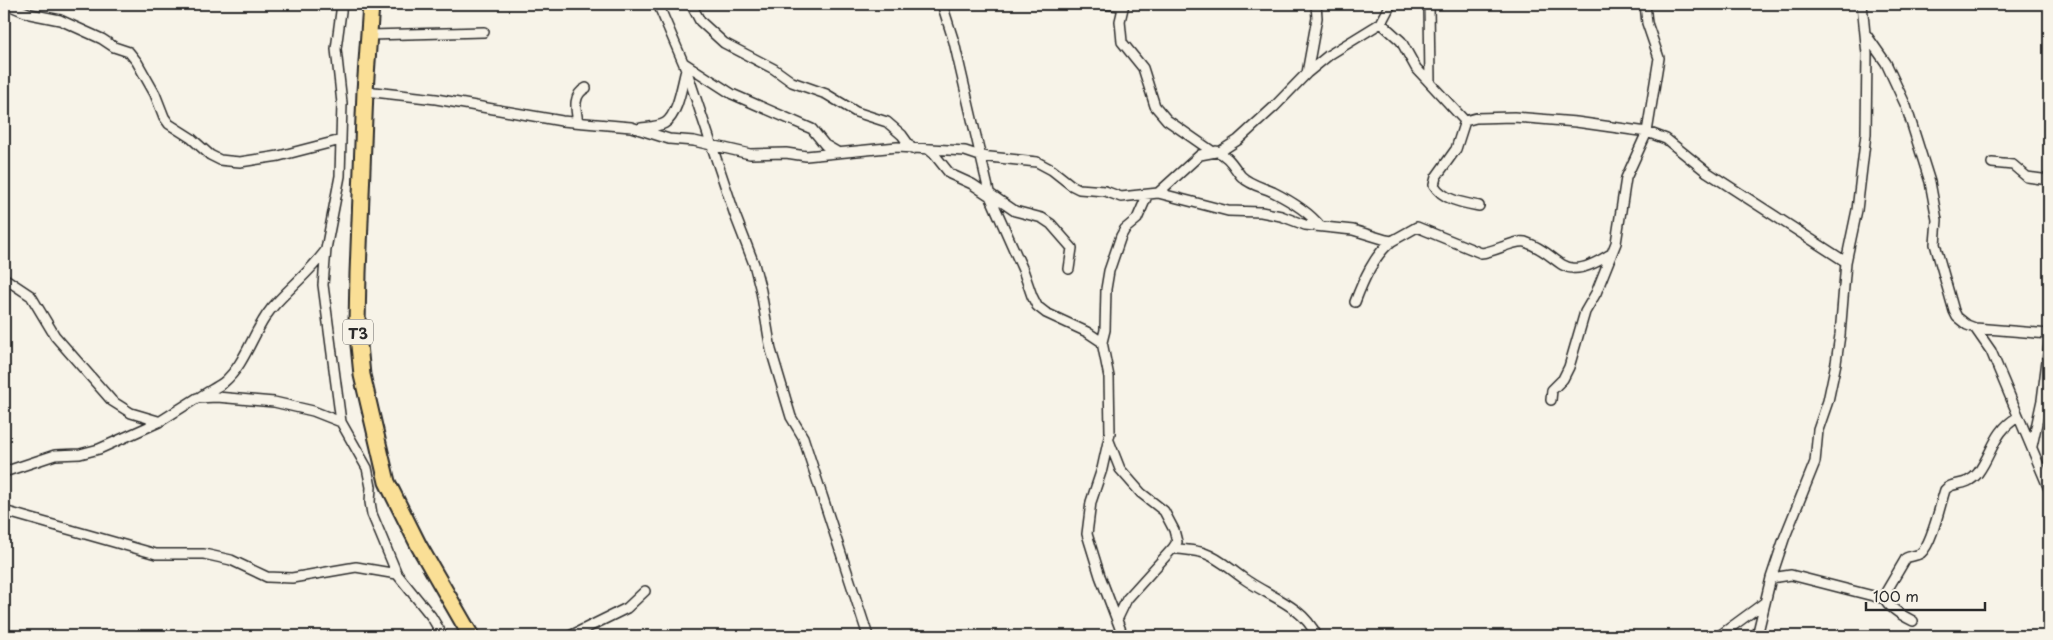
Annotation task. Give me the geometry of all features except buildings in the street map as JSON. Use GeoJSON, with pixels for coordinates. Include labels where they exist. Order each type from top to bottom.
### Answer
{"type":"FeatureCollection","features":[{"type":"Feature","properties":{"kind":"highway","name":"T3"},"geometry":{"type":"LineString","coordinates":[[371,4],[365,91],[357,325],[362,374],[387,482],[420,546],[471,636]]}},
{"type":"Feature","properties":{"kind":"street"},"geometry":{"type":"LineString","coordinates":[[6,4],[18,11],[60,20],[102,39],[114,48],[129,52],[137,62],[155,94],[164,117],[169,124],[220,160],[240,162],[280,156],[341,140]]}},
{"type":"Feature","properties":{"kind":"street"},"geometry":{"type":"LineString","coordinates":[[342,4],[336,49],[342,102],[340,176],[326,249],[323,285],[342,422],[367,468],[371,487],[370,502],[372,514],[397,574],[431,616],[443,636]]}},
{"type":"Feature","properties":{"kind":"street"},"geometry":{"type":"LineString","coordinates":[[658,4],[685,66],[710,144],[754,264],[761,291],[771,350],[792,417],[803,437],[868,636]]}},
{"type":"Feature","properties":{"kind":"street"},"geometry":{"type":"LineString","coordinates":[[691,4],[700,21],[724,43],[774,69],[792,82],[826,94],[856,112],[887,122],[902,135],[912,149]]}},
{"type":"Feature","properties":{"kind":"street"},"geometry":{"type":"LineString","coordinates":[[942,4],[954,42],[990,195],[1037,306],[1046,313],[1087,332],[1102,342]]}},
{"type":"Feature","properties":{"kind":"street"},"geometry":{"type":"LineString","coordinates":[[1100,4],[1124,5],[1120,21],[1122,42],[1143,68],[1155,106],[1167,120],[1215,152],[1224,154],[1241,176],[1249,182],[1289,201],[1314,219],[1320,226]]}},
{"type":"Feature","properties":{"kind":"street"},"geometry":{"type":"LineString","coordinates":[[1307,73],[1315,35],[1316,4]]}},
{"type":"Feature","properties":{"kind":"street"},"geometry":{"type":"LineString","coordinates":[[639,128],[669,139],[710,144],[750,154],[786,153],[806,156],[896,147],[959,150],[980,156],[1036,162],[1052,170],[1079,189],[1105,191],[1120,197],[1147,196],[1158,193],[1197,157],[1228,148],[1274,107],[1307,73],[1329,55],[1382,23],[1391,4]]}},
{"type":"Feature","properties":{"kind":"street"},"geometry":{"type":"LineString","coordinates":[[1429,4],[1430,82]]}},
{"type":"Feature","properties":{"kind":"street"},"geometry":{"type":"LineString","coordinates":[[1551,400],[1552,390],[1563,379],[1569,367],[1584,312],[1596,294],[1618,235],[1626,178],[1646,132],[1659,58],[1647,23],[1645,4]]}},
{"type":"Feature","properties":{"kind":"street"},"geometry":{"type":"LineString","coordinates":[[1757,636],[1764,603],[1784,539],[1815,462],[1818,430],[1828,401],[1839,343],[1846,262],[1857,210],[1866,134],[1867,54],[1862,4]]}},
{"type":"Feature","properties":{"kind":"street"},"geometry":{"type":"LineString","coordinates":[[1382,23],[1401,42],[1416,68],[1465,121]]}},
{"type":"Feature","properties":{"kind":"street"},"geometry":{"type":"LineString","coordinates":[[370,35],[484,32]]}},
{"type":"Feature","properties":{"kind":"street"},"geometry":{"type":"LineString","coordinates":[[1865,33],[1886,62],[1906,106],[1930,182],[1937,220],[1935,244],[1957,317],[1967,325],[1975,328],[2049,334]]}},
{"type":"Feature","properties":{"kind":"street"},"geometry":{"type":"LineString","coordinates":[[365,91],[578,122],[639,128],[661,125],[669,120],[674,112],[685,66]]}},
{"type":"Feature","properties":{"kind":"street"},"geometry":{"type":"LineString","coordinates":[[685,66],[732,94],[812,129],[825,145],[836,152]]}},
{"type":"Feature","properties":{"kind":"street"},"geometry":{"type":"LineString","coordinates":[[578,122],[576,98],[580,91],[586,88]]}},
{"type":"Feature","properties":{"kind":"street"},"geometry":{"type":"LineString","coordinates":[[1465,121],[1476,118],[1514,117],[1576,122],[1646,132],[1666,139],[1714,176],[1846,262]]}},
{"type":"Feature","properties":{"kind":"street"},"geometry":{"type":"LineString","coordinates":[[1465,121],[1456,149],[1436,177],[1434,185],[1450,199],[1479,206]]}},
{"type":"Feature","properties":{"kind":"street"},"geometry":{"type":"LineString","coordinates":[[959,150],[969,146],[976,136]]}},
{"type":"Feature","properties":{"kind":"street"},"geometry":{"type":"LineString","coordinates":[[928,149],[950,174],[972,184],[1015,210],[1035,215],[1051,224],[1072,248],[1069,268]]}},
{"type":"Feature","properties":{"kind":"street"},"geometry":{"type":"LineString","coordinates":[[1992,163],[2013,165],[2027,178],[2049,180]]}},
{"type":"Feature","properties":{"kind":"street"},"geometry":{"type":"LineString","coordinates":[[1158,193],[1219,209],[1272,214],[1306,225],[1353,230],[1392,241]]}},
{"type":"Feature","properties":{"kind":"street"},"geometry":{"type":"LineString","coordinates":[[1123,636],[1087,534],[1087,524],[1091,502],[1109,440],[1110,384],[1102,342],[1105,330],[1106,289],[1109,271],[1125,229],[1137,219],[1147,196]]}},
{"type":"Feature","properties":{"kind":"street"},"geometry":{"type":"LineString","coordinates":[[1355,302],[1385,246],[1416,227],[1481,253],[1491,252],[1518,242],[1525,242],[1564,267],[1585,267],[1596,264],[1609,255]]}},
{"type":"Feature","properties":{"kind":"street"},"geometry":{"type":"LineString","coordinates":[[4,472],[55,455],[80,454],[99,449],[159,422],[223,383],[232,374],[251,343],[259,325],[270,310],[302,278],[326,249]]}},
{"type":"Feature","properties":{"kind":"street"},"geometry":{"type":"LineString","coordinates":[[4,278],[28,292],[55,336],[112,402],[144,418],[159,422]]}},
{"type":"Feature","properties":{"kind":"street"},"geometry":{"type":"LineString","coordinates":[[1975,328],[1990,351],[2049,489]]}},
{"type":"Feature","properties":{"kind":"street"},"geometry":{"type":"LineString","coordinates":[[2032,446],[2042,400],[2049,345]]}},
{"type":"Feature","properties":{"kind":"street"},"geometry":{"type":"LineString","coordinates":[[198,398],[217,397],[274,402],[313,411],[342,422]]}},
{"type":"Feature","properties":{"kind":"street"},"geometry":{"type":"LineString","coordinates":[[1885,599],[1886,592],[1906,558],[1919,554],[1923,550],[1935,525],[1944,490],[1948,487],[1967,482],[1977,473],[2004,427],[2018,417]]}},
{"type":"Feature","properties":{"kind":"street"},"geometry":{"type":"LineString","coordinates":[[1109,440],[1117,464],[1124,475],[1168,517],[1176,538],[1174,548],[1127,599],[1116,620]]}},
{"type":"Feature","properties":{"kind":"street"},"geometry":{"type":"LineString","coordinates":[[4,511],[156,554],[204,554],[231,560],[267,577],[292,578],[356,567],[397,574]]}},
{"type":"Feature","properties":{"kind":"street"},"geometry":{"type":"LineString","coordinates":[[1174,548],[1204,553],[1226,564],[1244,579],[1293,608],[1310,624],[1317,636]]}},
{"type":"Feature","properties":{"kind":"street"},"geometry":{"type":"LineString","coordinates":[[1771,578],[1791,575],[1885,599],[1886,602],[1901,614],[1913,621]]}},
{"type":"Feature","properties":{"kind":"street"},"geometry":{"type":"LineString","coordinates":[[570,636],[627,608],[645,591]]}},
{"type":"Feature","properties":{"kind":"street"},"geometry":{"type":"LineString","coordinates":[[1719,636],[1764,603]]}}]}
